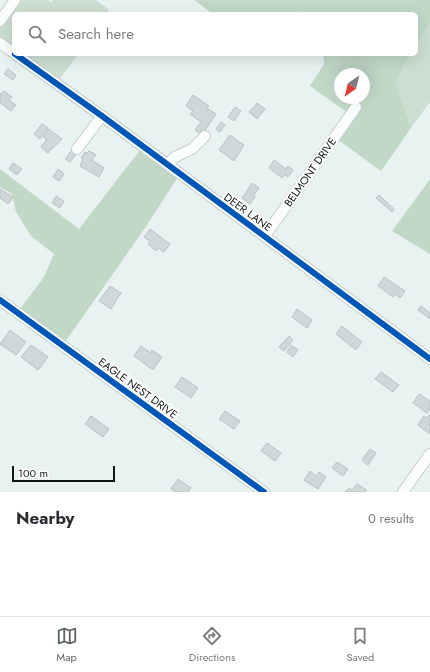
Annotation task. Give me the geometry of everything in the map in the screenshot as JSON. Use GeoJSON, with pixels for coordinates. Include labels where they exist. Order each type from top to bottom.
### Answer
{"type":"FeatureCollection","features":[{"type":"Feature","properties":{"kind":"street"},"geometry":{"type":"LineString","coordinates":[[0,21],[15,0]]}},
{"type":"Feature","properties":{"kind":"street","name":"DEER LANE"},"geometry":{"type":"LineString","coordinates":[[0,43],[12,52]]}},
{"type":"Feature","properties":{"kind":"street","name":"DEER LANE"},"geometry":{"type":"LineString","coordinates":[[18,56],[102,116],[430,359]]}},
{"type":"Feature","properties":{"kind":"street","name":"BELMONT DRIVE"},"geometry":{"type":"LineString","coordinates":[[265,236],[356,107]]}},
{"type":"Feature","properties":{"kind":"street"},"geometry":{"type":"LineString","coordinates":[[77,149],[102,116]]}},
{"type":"Feature","properties":{"kind":"street"},"geometry":{"type":"LineString","coordinates":[[167,164],[175,157],[192,149],[206,136]]}},
{"type":"Feature","properties":{"kind":"street","name":"EAGLE NEST DRIVE"},"geometry":{"type":"LineString","coordinates":[[0,300],[264,492]]}},
{"type":"Feature","properties":{"kind":"street"},"geometry":{"type":"LineString","coordinates":[[403,492],[430,454]]}},
{"type":"Feature","properties":{"kind":"green space"},"geometry":{"type":"Polygon","coordinates":[[[20,0],[48,0],[51,2],[53,0],[96,0],[109,10],[108,12],[12,12],[12,47],[0,38],[0,27],[20,0]]]}},
{"type":"Feature","properties":{"kind":"green space"},"geometry":{"type":"Polygon","coordinates":[[[194,0],[430,0],[430,24],[418,41],[418,12],[210,12],[194,0]]]}},
{"type":"Feature","properties":{"kind":"green space"},"geometry":{"type":"Polygon","coordinates":[[[430,24],[430,104],[429,103],[411,128],[396,84],[409,56],[418,56],[418,41],[430,24]]]}},
{"type":"Feature","properties":{"kind":"green space"},"geometry":{"type":"Polygon","coordinates":[[[25,56],[77,56],[59,80],[25,56]]]}},
{"type":"Feature","properties":{"kind":"green space"},"geometry":{"type":"Polygon","coordinates":[[[323,56],[409,56],[396,84],[411,128],[381,171],[337,139],[361,106],[358,104],[370,104],[370,68],[334,68],[334,103],[310,86],[324,64],[323,56]]]}},
{"type":"Feature","properties":{"kind":"green space"},"geometry":{"type":"Polygon","coordinates":[[[335,104],[354,104],[348,113],[335,104]]]}},
{"type":"Feature","properties":{"kind":"green space"},"geometry":{"type":"Polygon","coordinates":[[[140,150],[178,177],[143,231],[65,342],[20,309],[44,277],[54,254],[31,236],[16,212],[12,194],[0,187],[0,169],[79,229],[140,150]]]}},
{"type":"Feature","properties":{"kind":"green space"},"geometry":{"type":"Polygon","coordinates":[[[430,179],[430,254],[392,231],[430,179]]]}},
{"type":"Feature","properties":{"kind":"building"},"geometry":{"type":"Polygon","coordinates":[[[8,69],[16,75],[13,80],[4,74],[8,69]]]}},
{"type":"Feature","properties":{"kind":"building"},"geometry":{"type":"Polygon","coordinates":[[[4,91],[12,97],[9,100],[16,105],[11,111],[0,103],[0,93],[1,94],[4,91]]]}},
{"type":"Feature","properties":{"kind":"building"},"geometry":{"type":"Polygon","coordinates":[[[193,95],[209,106],[207,108],[216,114],[202,135],[195,130],[201,122],[190,114],[193,111],[186,106],[193,95]]]}},
{"type":"Feature","properties":{"kind":"building"},"geometry":{"type":"Polygon","coordinates":[[[257,103],[265,109],[257,119],[249,112],[257,103]]]}},
{"type":"Feature","properties":{"kind":"building"},"geometry":{"type":"Polygon","coordinates":[[[235,107],[241,111],[234,121],[228,117],[235,107]]]}},
{"type":"Feature","properties":{"kind":"building"},"geometry":{"type":"Polygon","coordinates":[[[221,122],[225,125],[220,132],[216,129],[221,122]]]}},
{"type":"Feature","properties":{"kind":"building"},"geometry":{"type":"Polygon","coordinates":[[[42,124],[48,128],[40,139],[34,134],[42,124]]]}},
{"type":"Feature","properties":{"kind":"building"},"geometry":{"type":"Polygon","coordinates":[[[49,129],[62,139],[48,153],[41,147],[47,139],[43,137],[49,129]]]}},
{"type":"Feature","properties":{"kind":"building"},"geometry":{"type":"Polygon","coordinates":[[[230,135],[244,145],[234,161],[219,150],[230,135]]]}},
{"type":"Feature","properties":{"kind":"building"},"geometry":{"type":"Polygon","coordinates":[[[71,151],[76,154],[70,162],[65,159],[71,151]]]}},
{"type":"Feature","properties":{"kind":"building"},"geometry":{"type":"Polygon","coordinates":[[[89,151],[96,155],[92,160],[104,168],[99,177],[80,166],[83,159],[81,158],[85,152],[87,153],[89,151]]]}},
{"type":"Feature","properties":{"kind":"building"},"geometry":{"type":"Polygon","coordinates":[[[274,160],[286,169],[288,166],[293,170],[288,177],[285,175],[282,178],[269,168],[274,160]]]}},
{"type":"Feature","properties":{"kind":"building"},"geometry":{"type":"Polygon","coordinates":[[[13,163],[22,169],[17,175],[9,169],[13,163]]]}},
{"type":"Feature","properties":{"kind":"building"},"geometry":{"type":"Polygon","coordinates":[[[58,169],[64,174],[59,181],[53,177],[58,169]]]}},
{"type":"Feature","properties":{"kind":"building"},"geometry":{"type":"Polygon","coordinates":[[[252,183],[259,188],[250,204],[242,198],[252,183]]]}},
{"type":"Feature","properties":{"kind":"building"},"geometry":{"type":"Polygon","coordinates":[[[0,189],[13,197],[8,204],[0,198],[0,189]]]}},
{"type":"Feature","properties":{"kind":"building"},"geometry":{"type":"Polygon","coordinates":[[[379,195],[394,209],[392,212],[376,198],[379,195]]]}},
{"type":"Feature","properties":{"kind":"building"},"geometry":{"type":"Polygon","coordinates":[[[56,196],[64,201],[60,208],[52,203],[56,196]]]}},
{"type":"Feature","properties":{"kind":"building"},"geometry":{"type":"Polygon","coordinates":[[[150,229],[170,244],[164,252],[158,248],[156,251],[148,244],[150,241],[144,237],[150,229]]]}},
{"type":"Feature","properties":{"kind":"building"},"geometry":{"type":"Polygon","coordinates":[[[384,277],[405,291],[400,298],[395,294],[393,297],[378,286],[384,277]]]}},
{"type":"Feature","properties":{"kind":"building"},"geometry":{"type":"Polygon","coordinates":[[[110,286],[121,293],[111,309],[99,301],[110,286]]]}},
{"type":"Feature","properties":{"kind":"building"},"geometry":{"type":"Polygon","coordinates":[[[421,306],[430,313],[430,319],[418,310],[421,306]]]}},
{"type":"Feature","properties":{"kind":"building"},"geometry":{"type":"Polygon","coordinates":[[[297,309],[312,320],[307,328],[292,317],[297,309]]]}},
{"type":"Feature","properties":{"kind":"building"},"geometry":{"type":"Polygon","coordinates":[[[342,326],[362,342],[356,350],[336,334],[342,326]]]}},
{"type":"Feature","properties":{"kind":"building"},"geometry":{"type":"Polygon","coordinates":[[[10,330],[26,342],[16,355],[0,344],[10,330]]]}},
{"type":"Feature","properties":{"kind":"building"},"geometry":{"type":"Polygon","coordinates":[[[289,336],[293,340],[284,351],[279,347],[289,336]]]}},
{"type":"Feature","properties":{"kind":"building"},"geometry":{"type":"Polygon","coordinates":[[[31,345],[48,357],[38,370],[21,357],[31,345]]]}},
{"type":"Feature","properties":{"kind":"building"},"geometry":{"type":"Polygon","coordinates":[[[291,345],[298,350],[293,357],[287,352],[291,345]]]}},
{"type":"Feature","properties":{"kind":"building"},"geometry":{"type":"Polygon","coordinates":[[[141,346],[151,353],[152,350],[162,357],[153,370],[134,356],[141,346]]]}},
{"type":"Feature","properties":{"kind":"building"},"geometry":{"type":"Polygon","coordinates":[[[381,372],[399,385],[393,392],[375,379],[381,372]]]}},
{"type":"Feature","properties":{"kind":"building"},"geometry":{"type":"Polygon","coordinates":[[[182,377],[198,388],[191,398],[175,387],[182,377]]]}},
{"type":"Feature","properties":{"kind":"building"},"geometry":{"type":"Polygon","coordinates":[[[419,394],[430,401],[430,408],[427,413],[413,403],[419,394]]]}},
{"type":"Feature","properties":{"kind":"building"},"geometry":{"type":"Polygon","coordinates":[[[225,411],[240,421],[234,429],[219,419],[225,411]]]}},
{"type":"Feature","properties":{"kind":"building"},"geometry":{"type":"Polygon","coordinates":[[[429,415],[430,434],[418,425],[424,416],[427,418],[429,415]]]}},
{"type":"Feature","properties":{"kind":"building"},"geometry":{"type":"Polygon","coordinates":[[[91,416],[109,429],[103,437],[85,424],[91,416]]]}},
{"type":"Feature","properties":{"kind":"building"},"geometry":{"type":"Polygon","coordinates":[[[267,443],[281,453],[275,461],[261,451],[267,443]]]}},
{"type":"Feature","properties":{"kind":"building"},"geometry":{"type":"Polygon","coordinates":[[[370,449],[376,453],[368,465],[362,460],[370,449]]]}},
{"type":"Feature","properties":{"kind":"building"},"geometry":{"type":"Polygon","coordinates":[[[337,462],[348,469],[343,476],[332,468],[337,462]]]}},
{"type":"Feature","properties":{"kind":"building"},"geometry":{"type":"Polygon","coordinates":[[[310,471],[316,476],[319,472],[326,477],[318,489],[304,480],[310,471]]]}},
{"type":"Feature","properties":{"kind":"building"},"geometry":{"type":"Polygon","coordinates":[[[178,479],[191,488],[188,492],[176,492],[171,489],[178,479]]]}},
{"type":"Feature","properties":{"kind":"building"},"geometry":{"type":"Polygon","coordinates":[[[357,484],[367,490],[365,492],[345,492],[349,488],[352,490],[357,484]]]}},
{"type":"Feature","properties":{"kind":"cycle path"},"geometry":{"type":"LineString","coordinates":[[18,56],[102,116],[430,359]]}},
{"type":"Feature","properties":{"kind":"cycle path"},"geometry":{"type":"LineString","coordinates":[[0,300],[264,492]]}}]}
